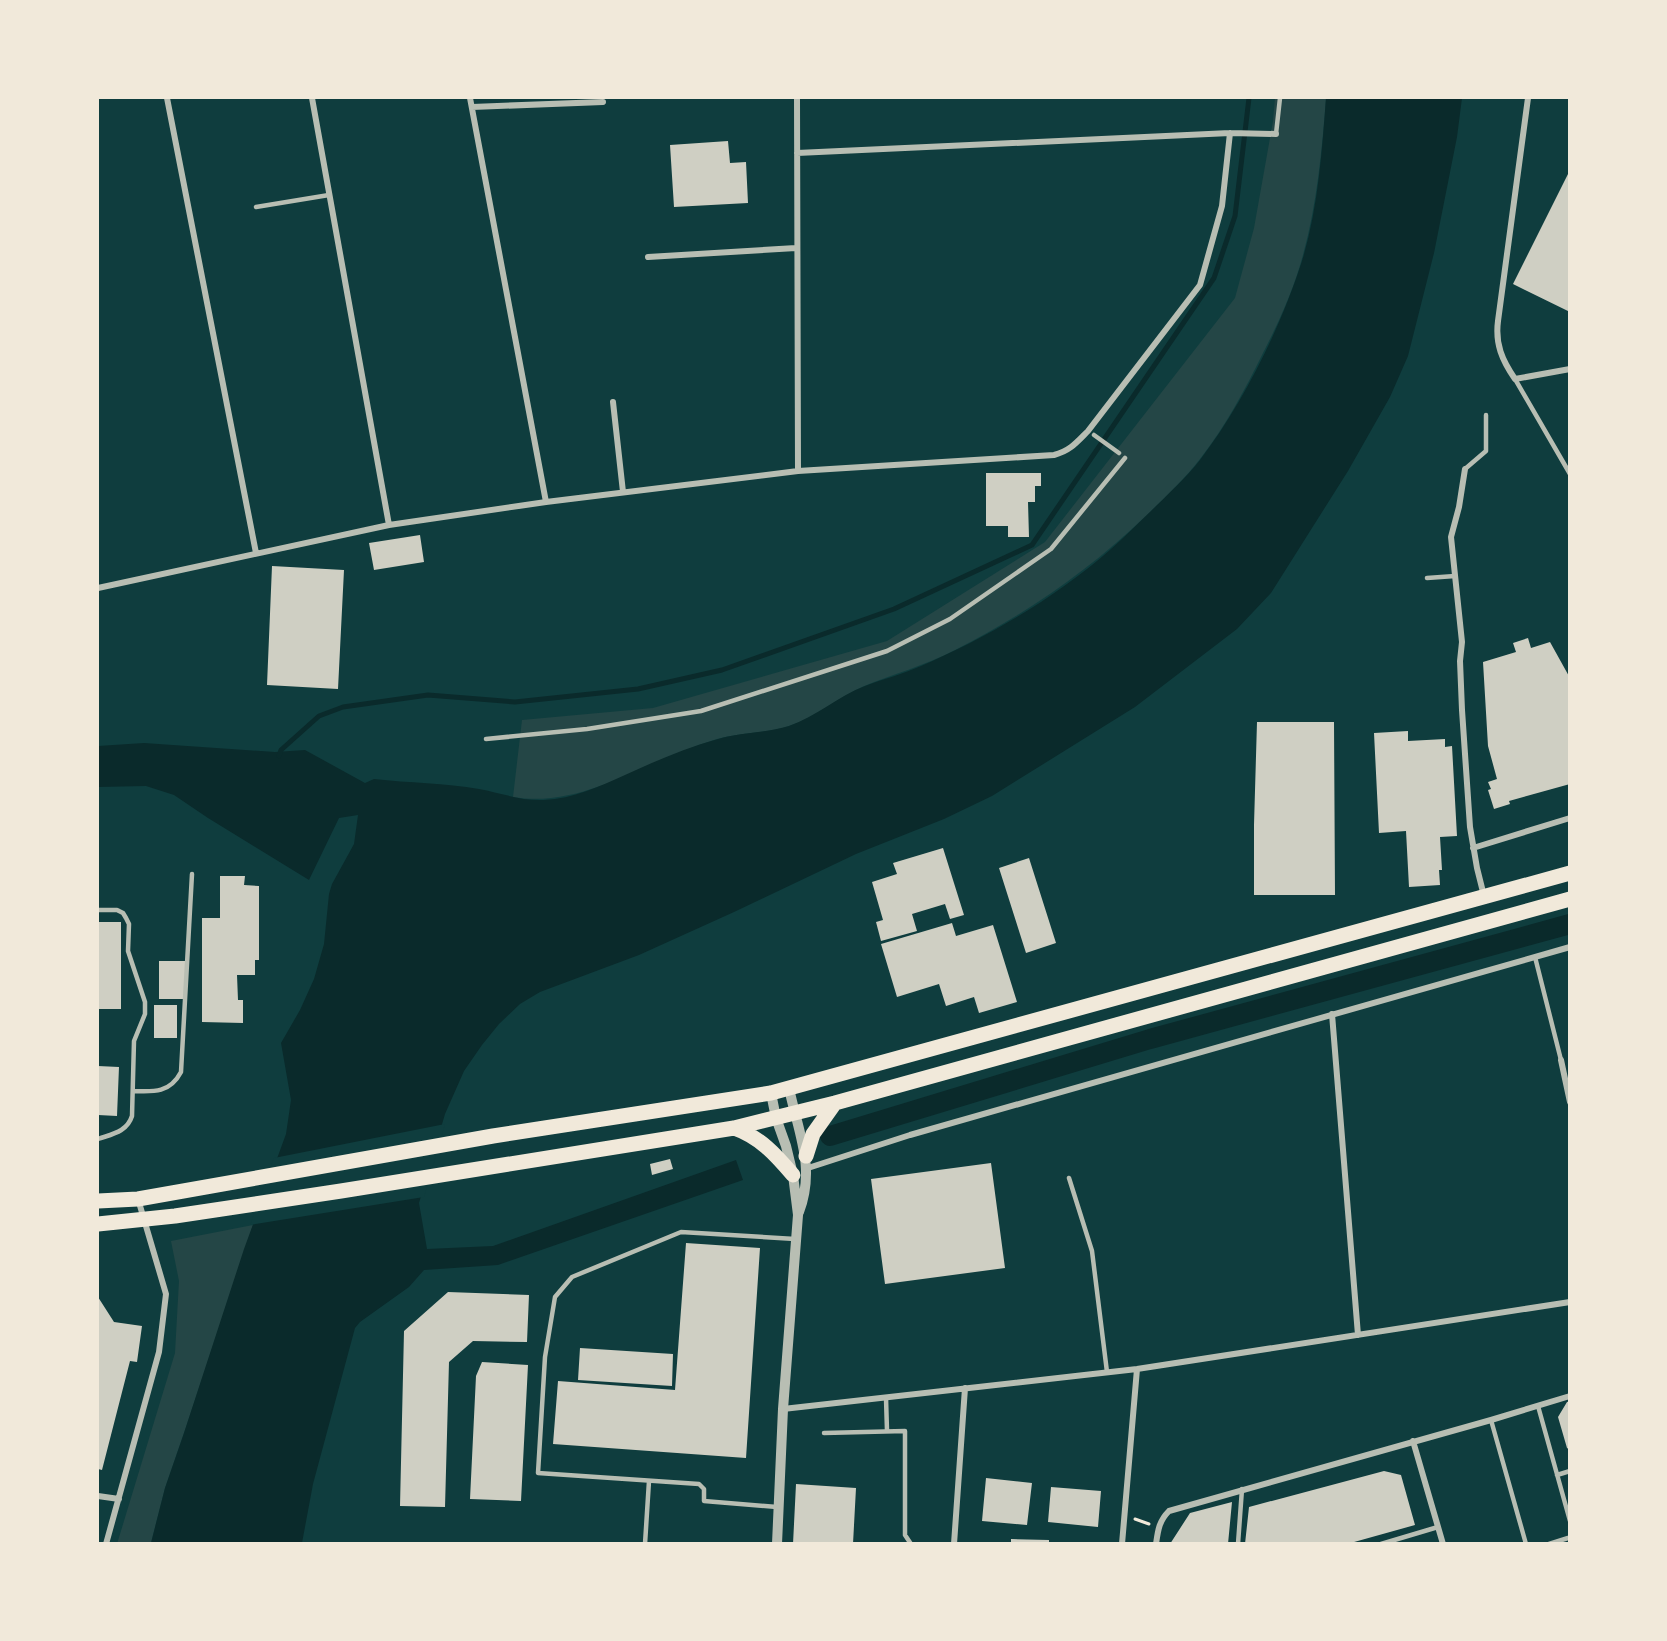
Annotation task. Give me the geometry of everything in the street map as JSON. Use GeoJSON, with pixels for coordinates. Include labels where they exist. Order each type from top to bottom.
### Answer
{"type":"FeatureCollection","features":[{"type":"Feature","properties":{"kind":"main road"},"geometry":{"type":"LineString","coordinates":[[98,1201],[138,1199],[493,1136],[771,1093],[1569,873]]}},
{"type":"Feature","properties":{"kind":"main road"},"geometry":{"type":"LineString","coordinates":[[98,1224],[175,1216],[734,1128],[835,1103],[1569,899]]}},
{"type":"Feature","properties":{"kind":"main road"},"geometry":{"type":"LineString","coordinates":[[807,1162],[813,1134],[835,1103]]}},
{"type":"Feature","properties":{"kind":"main road"},"geometry":{"type":"LineString","coordinates":[[734,1128],[758,1139],[793,1175]]}},
{"type":"Feature","properties":{"kind":"street"},"geometry":{"type":"LineString","coordinates":[[167,98],[256,553]]}},
{"type":"Feature","properties":{"kind":"street"},"geometry":{"type":"LineString","coordinates":[[312,98],[389,525]]}},
{"type":"Feature","properties":{"kind":"street"},"geometry":{"type":"LineString","coordinates":[[470,98],[546,502]]}},
{"type":"Feature","properties":{"kind":"street"},"geometry":{"type":"LineString","coordinates":[[797,98],[798,471]]}},
{"type":"Feature","properties":{"kind":"street"},"geometry":{"type":"LineString","coordinates":[[1528,98],[1497,330],[1502,360],[1515,379],[1569,369]]}},
{"type":"Feature","properties":{"kind":"street"},"geometry":{"type":"LineString","coordinates":[[472,107],[603,102]]}},
{"type":"Feature","properties":{"kind":"street"},"geometry":{"type":"LineString","coordinates":[[98,588],[389,525],[546,502],[798,471],[1054,455],[1064,452],[1074,446],[1088,431],[1200,285],[1222,206],[1230,133]]}},
{"type":"Feature","properties":{"kind":"street"},"geometry":{"type":"LineString","coordinates":[[797,153],[1230,133],[1276,134]]}},
{"type":"Feature","properties":{"kind":"street"},"geometry":{"type":"LineString","coordinates":[[648,257],[796,248]]}},
{"type":"Feature","properties":{"kind":"street"},"geometry":{"type":"LineString","coordinates":[[613,402],[623,492]]}},
{"type":"Feature","properties":{"kind":"street"},"geometry":{"type":"LineString","coordinates":[[1465,469],[1451,537],[1462,642],[1460,661],[1462,710],[1473,848],[1484,897]]}},
{"type":"Feature","properties":{"kind":"street"},"geometry":{"type":"LineString","coordinates":[[1473,848],[1569,818]]}},
{"type":"Feature","properties":{"kind":"street"},"geometry":{"type":"LineString","coordinates":[[807,1162],[910,1135],[1569,947]]}},
{"type":"Feature","properties":{"kind":"street"},"geometry":{"type":"LineString","coordinates":[[1332,1014],[1358,1335]]}},
{"type":"Feature","properties":{"kind":"street"},"geometry":{"type":"LineString","coordinates":[[1561,1060],[1569,1102]]}},
{"type":"Feature","properties":{"kind":"street"},"geometry":{"type":"LineString","coordinates":[[789,1088],[807,1162],[803,1201],[798,1215]]}},
{"type":"Feature","properties":{"kind":"street"},"geometry":{"type":"LineString","coordinates":[[771,1093],[793,1175],[798,1215],[783,1409],[777,1544]]}},
{"type":"Feature","properties":{"kind":"street"},"geometry":{"type":"LineString","coordinates":[[106,1544],[159,1352],[166,1294],[138,1199]]}},
{"type":"Feature","properties":{"kind":"street"},"geometry":{"type":"LineString","coordinates":[[783,1409],[1137,1369],[1569,1302]]}},
{"type":"Feature","properties":{"kind":"street"},"geometry":{"type":"LineString","coordinates":[[1122,1544],[1137,1369]]}},
{"type":"Feature","properties":{"kind":"street"},"geometry":{"type":"LineString","coordinates":[[954,1544],[965,1388]]}},
{"type":"Feature","properties":{"kind":"street"},"geometry":{"type":"LineString","coordinates":[[1156,1544],[1158,1527],[1162,1518],[1169,1511],[1569,1396]]}},
{"type":"Feature","properties":{"kind":"street"},"geometry":{"type":"LineString","coordinates":[[1413,1442],[1443,1544]]}},
{"type":"Feature","properties":{"kind":"street"},"geometry":{"type":"LineString","coordinates":[[98,1496],[119,1499]]}},
{"type":"Feature","properties":{"kind":"lane"},"geometry":{"type":"LineString","coordinates":[[1276,134],[1280,98]]}},
{"type":"Feature","properties":{"kind":"lane"},"geometry":{"type":"LineString","coordinates":[[256,207],[329,195]]}},
{"type":"Feature","properties":{"kind":"lane"},"geometry":{"type":"LineString","coordinates":[[1515,379],[1569,474]]}},
{"type":"Feature","properties":{"kind":"lane"},"geometry":{"type":"LineString","coordinates":[[1465,469],[1486,451],[1486,415]]}},
{"type":"Feature","properties":{"kind":"lane"},"geometry":{"type":"LineString","coordinates":[[1094,435],[1119,453]]}},
{"type":"Feature","properties":{"kind":"lane"},"geometry":{"type":"LineString","coordinates":[[486,739],[586,729],[701,711],[887,651],[950,619],[1051,549],[1125,458]]}},
{"type":"Feature","properties":{"kind":"lane"},"geometry":{"type":"LineString","coordinates":[[1427,578],[1455,576]]}},
{"type":"Feature","properties":{"kind":"lane"},"geometry":{"type":"LineString","coordinates":[[133,1091],[160,1091],[174,1084],[181,1072],[192,874]]}},
{"type":"Feature","properties":{"kind":"lane"},"geometry":{"type":"LineString","coordinates":[[98,910],[117,910],[123,913],[129,924],[128,951],[143,992],[145,1014],[134,1041],[132,1116],[127,1127],[98,1139]]}},
{"type":"Feature","properties":{"kind":"lane"},"geometry":{"type":"LineString","coordinates":[[1534,957],[1561,1060]]}},
{"type":"Feature","properties":{"kind":"lane"},"geometry":{"type":"LineString","coordinates":[[1069,1178],[1092,1251],[1107,1372]]}},
{"type":"Feature","properties":{"kind":"lane"},"geometry":{"type":"LineString","coordinates":[[780,1508],[704,1501],[704,1490],[699,1484],[538,1473],[545,1357],[555,1297],[572,1277],[681,1232],[796,1239]]}},
{"type":"Feature","properties":{"kind":"lane"},"geometry":{"type":"LineString","coordinates":[[886,1398],[887,1431]]}},
{"type":"Feature","properties":{"kind":"lane"},"geometry":{"type":"LineString","coordinates":[[1538,1406],[1569,1521]]}},
{"type":"Feature","properties":{"kind":"lane"},"geometry":{"type":"LineString","coordinates":[[1491,1420],[1527,1544]]}},
{"type":"Feature","properties":{"kind":"lane"},"geometry":{"type":"LineString","coordinates":[[824,1432],[905,1431],[905,1535],[911,1544]]}},
{"type":"Feature","properties":{"kind":"lane"},"geometry":{"type":"LineString","coordinates":[[1557,1475],[1569,1471]]}},
{"type":"Feature","properties":{"kind":"lane"},"geometry":{"type":"LineString","coordinates":[[645,1544],[649,1481]]}},
{"type":"Feature","properties":{"kind":"lane"},"geometry":{"type":"LineString","coordinates":[[1238,1544],[1242,1489]]}},
{"type":"Feature","properties":{"kind":"lane"},"geometry":{"type":"LineString","coordinates":[[1381,1544],[1438,1527]]}},
{"type":"Feature","properties":{"kind":"lane"},"geometry":{"type":"LineString","coordinates":[[1549,1544],[1568,1538]]}},
{"type":"Feature","properties":{"kind":"path"},"geometry":{"type":"LineString","coordinates":[[1125,1515],[1158,1527]]}},
{"type":"Feature","properties":{"kind":"shaded area"},"geometry":{"type":"Polygon","coordinates":[[[1275,98],[1326,98],[1315,197],[1308,236],[1295,280],[1256,367],[1218,434],[1188,474],[1125,536],[1056,590],[982,636],[943,656],[862,687],[799,722],[780,729],[714,740],[590,790],[539,799],[513,797],[522,720],[653,708],[887,641],[1045,542],[1235,298],[1254,228],[1275,98]]]}},
{"type":"Feature","properties":{"kind":"shaded area"},"geometry":{"type":"Polygon","coordinates":[[[1326,98],[1462,98],[1457,137],[1434,253],[1408,356],[1390,397],[1348,471],[1271,593],[1237,629],[1135,707],[992,796],[944,819],[856,854],[639,955],[540,992],[520,1004],[499,1024],[464,1071],[445,1114],[419,1203],[427,1249],[493,1246],[736,1160],[743,1180],[498,1265],[424,1270],[409,1287],[355,1328],[313,1484],[302,1543],[151,1543],[165,1488],[244,1249],[286,1134],[291,1100],[281,1043],[314,979],[324,944],[329,894],[354,844],[358,815],[339,818],[309,880],[174,795],[146,786],[98,787],[98,746],[144,743],[275,752],[305,750],[365,783],[374,779],[440,784],[527,799],[555,799],[586,791],[671,755],[706,743],[789,726],[855,690],[914,669],[971,643],[1045,599],[1121,540],[1200,460],[1231,415],[1272,338],[1302,261],[1316,201],[1326,98]]]}},
{"type":"Feature","properties":{"kind":"shaded area"},"geometry":{"type":"Polygon","coordinates":[[[253,1225],[165,1488],[151,1543],[117,1544],[175,1353],[179,1281],[171,1241],[253,1225]]]}},
{"type":"Feature","properties":{"kind":"pier"},"geometry":{"type":"Polygon","coordinates":[[[445,1124],[424,1197],[250,1225],[274,1158],[445,1124]]]}},
{"type":"Feature","properties":{"kind":"building"},"geometry":{"type":"Polygon","coordinates":[[[728,141],[730,163],[746,162],[748,203],[674,207],[670,145],[728,141]]]}},
{"type":"Feature","properties":{"kind":"building"},"geometry":{"type":"Polygon","coordinates":[[[1570,170],[1570,312],[1513,284],[1570,170]]]}},
{"type":"Feature","properties":{"kind":"building"},"geometry":{"type":"Polygon","coordinates":[[[986,473],[1041,473],[1041,486],[1035,486],[1035,502],[1028,502],[1029,537],[1008,537],[1008,526],[986,526],[986,473]]]}},
{"type":"Feature","properties":{"kind":"building"},"geometry":{"type":"Polygon","coordinates":[[[420,535],[424,562],[374,570],[369,543],[420,535]]]}},
{"type":"Feature","properties":{"kind":"building"},"geometry":{"type":"Polygon","coordinates":[[[272,566],[344,570],[338,689],[267,685],[272,566]]]}},
{"type":"Feature","properties":{"kind":"building"},"geometry":{"type":"Polygon","coordinates":[[[1528,638],[1531,648],[1550,642],[1570,678],[1570,784],[1509,801],[1510,804],[1494,809],[1488,782],[1497,779],[1488,746],[1483,662],[1516,652],[1513,643],[1528,638]]]}},
{"type":"Feature","properties":{"kind":"building"},"geometry":{"type":"Polygon","coordinates":[[[1257,722],[1334,722],[1335,895],[1254,895],[1257,722]]]}},
{"type":"Feature","properties":{"kind":"building"},"geometry":{"type":"Polygon","coordinates":[[[1408,731],[1408,741],[1445,739],[1445,747],[1452,746],[1457,836],[1440,837],[1442,870],[1439,870],[1440,885],[1409,887],[1406,831],[1379,833],[1374,733],[1408,731]]]}},
{"type":"Feature","properties":{"kind":"building"},"geometry":{"type":"Polygon","coordinates":[[[943,848],[964,915],[950,919],[945,904],[912,914],[917,931],[881,941],[876,922],[883,920],[872,882],[897,874],[893,863],[943,848]]]}},
{"type":"Feature","properties":{"kind":"building"},"geometry":{"type":"Polygon","coordinates":[[[1029,858],[1056,943],[1026,953],[999,868],[1029,858]]]}},
{"type":"Feature","properties":{"kind":"building"},"geometry":{"type":"Polygon","coordinates":[[[220,876],[245,876],[244,885],[259,886],[259,960],[255,960],[255,975],[237,975],[238,1000],[243,1000],[243,1023],[202,1022],[202,918],[220,918],[220,876]]]}},
{"type":"Feature","properties":{"kind":"building"},"geometry":{"type":"Polygon","coordinates":[[[98,922],[121,922],[121,1009],[98,1009],[98,922]]]}},
{"type":"Feature","properties":{"kind":"building"},"geometry":{"type":"Polygon","coordinates":[[[952,923],[956,936],[993,925],[1017,1002],[979,1013],[974,997],[946,1006],[939,984],[897,997],[881,944],[952,923]]]}},
{"type":"Feature","properties":{"kind":"building"},"geometry":{"type":"Polygon","coordinates":[[[159,961],[185,961],[185,999],[159,999],[159,961]]]}},
{"type":"Feature","properties":{"kind":"building"},"geometry":{"type":"Polygon","coordinates":[[[154,1005],[177,1005],[177,1038],[154,1038],[154,1005]]]}},
{"type":"Feature","properties":{"kind":"building"},"geometry":{"type":"Polygon","coordinates":[[[98,1066],[119,1067],[117,1116],[98,1115],[98,1066]]]}},
{"type":"Feature","properties":{"kind":"building"},"geometry":{"type":"Polygon","coordinates":[[[670,1159],[673,1169],[652,1175],[650,1164],[670,1159]]]}},
{"type":"Feature","properties":{"kind":"building"},"geometry":{"type":"Polygon","coordinates":[[[991,1163],[1005,1268],[885,1284],[871,1179],[991,1163]]]}},
{"type":"Feature","properties":{"kind":"building"},"geometry":{"type":"Polygon","coordinates":[[[686,1243],[760,1248],[746,1458],[553,1444],[558,1381],[675,1390],[686,1243]]]}},
{"type":"Feature","properties":{"kind":"building"},"geometry":{"type":"Polygon","coordinates":[[[448,1292],[529,1295],[527,1342],[473,1341],[449,1362],[445,1507],[400,1506],[404,1331],[448,1292]]]}},
{"type":"Feature","properties":{"kind":"building"},"geometry":{"type":"Polygon","coordinates":[[[98,1297],[114,1322],[142,1326],[137,1362],[130,1361],[102,1470],[98,1469],[98,1297]]]}},
{"type":"Feature","properties":{"kind":"building"},"geometry":{"type":"Polygon","coordinates":[[[580,1348],[673,1354],[672,1386],[578,1380],[580,1348]]]}},
{"type":"Feature","properties":{"kind":"building"},"geometry":{"type":"Polygon","coordinates":[[[482,1362],[528,1365],[521,1501],[470,1499],[476,1376],[482,1362]]]}},
{"type":"Feature","properties":{"kind":"building"},"geometry":{"type":"Polygon","coordinates":[[[1570,1401],[1570,1450],[1567,1448],[1558,1417],[1570,1401]]]}},
{"type":"Feature","properties":{"kind":"building"},"geometry":{"type":"Polygon","coordinates":[[[1384,1471],[1401,1475],[1415,1525],[1347,1544],[1245,1544],[1249,1507],[1384,1471]]]}},
{"type":"Feature","properties":{"kind":"building"},"geometry":{"type":"Polygon","coordinates":[[[986,1478],[1032,1483],[1027,1525],[982,1521],[986,1478]]]}},
{"type":"Feature","properties":{"kind":"building"},"geometry":{"type":"Polygon","coordinates":[[[796,1484],[856,1488],[853,1544],[793,1544],[796,1484]]]}},
{"type":"Feature","properties":{"kind":"building"},"geometry":{"type":"Polygon","coordinates":[[[1051,1487],[1101,1491],[1098,1527],[1048,1522],[1051,1487]]]}},
{"type":"Feature","properties":{"kind":"building"},"geometry":{"type":"Polygon","coordinates":[[[1232,1502],[1228,1544],[1170,1544],[1190,1513],[1232,1502]]]}},
{"type":"Feature","properties":{"kind":"building"},"geometry":{"type":"Polygon","coordinates":[[[1011,1539],[1049,1540],[1049,1544],[1011,1544],[1011,1539]]]}},
{"type":"Feature","properties":{"kind":"waterway"},"geometry":{"type":"LineString","coordinates":[[279,756],[281,750],[319,716],[343,707],[428,695],[515,702],[638,689],[722,670],[894,609],[1032,545],[1214,278],[1235,216],[1249,98]]}},
{"type":"Feature","properties":{"kind":"waterway"},"geometry":{"type":"LineString","coordinates":[[830,1136],[1150,1039],[1570,924]]}}]}
